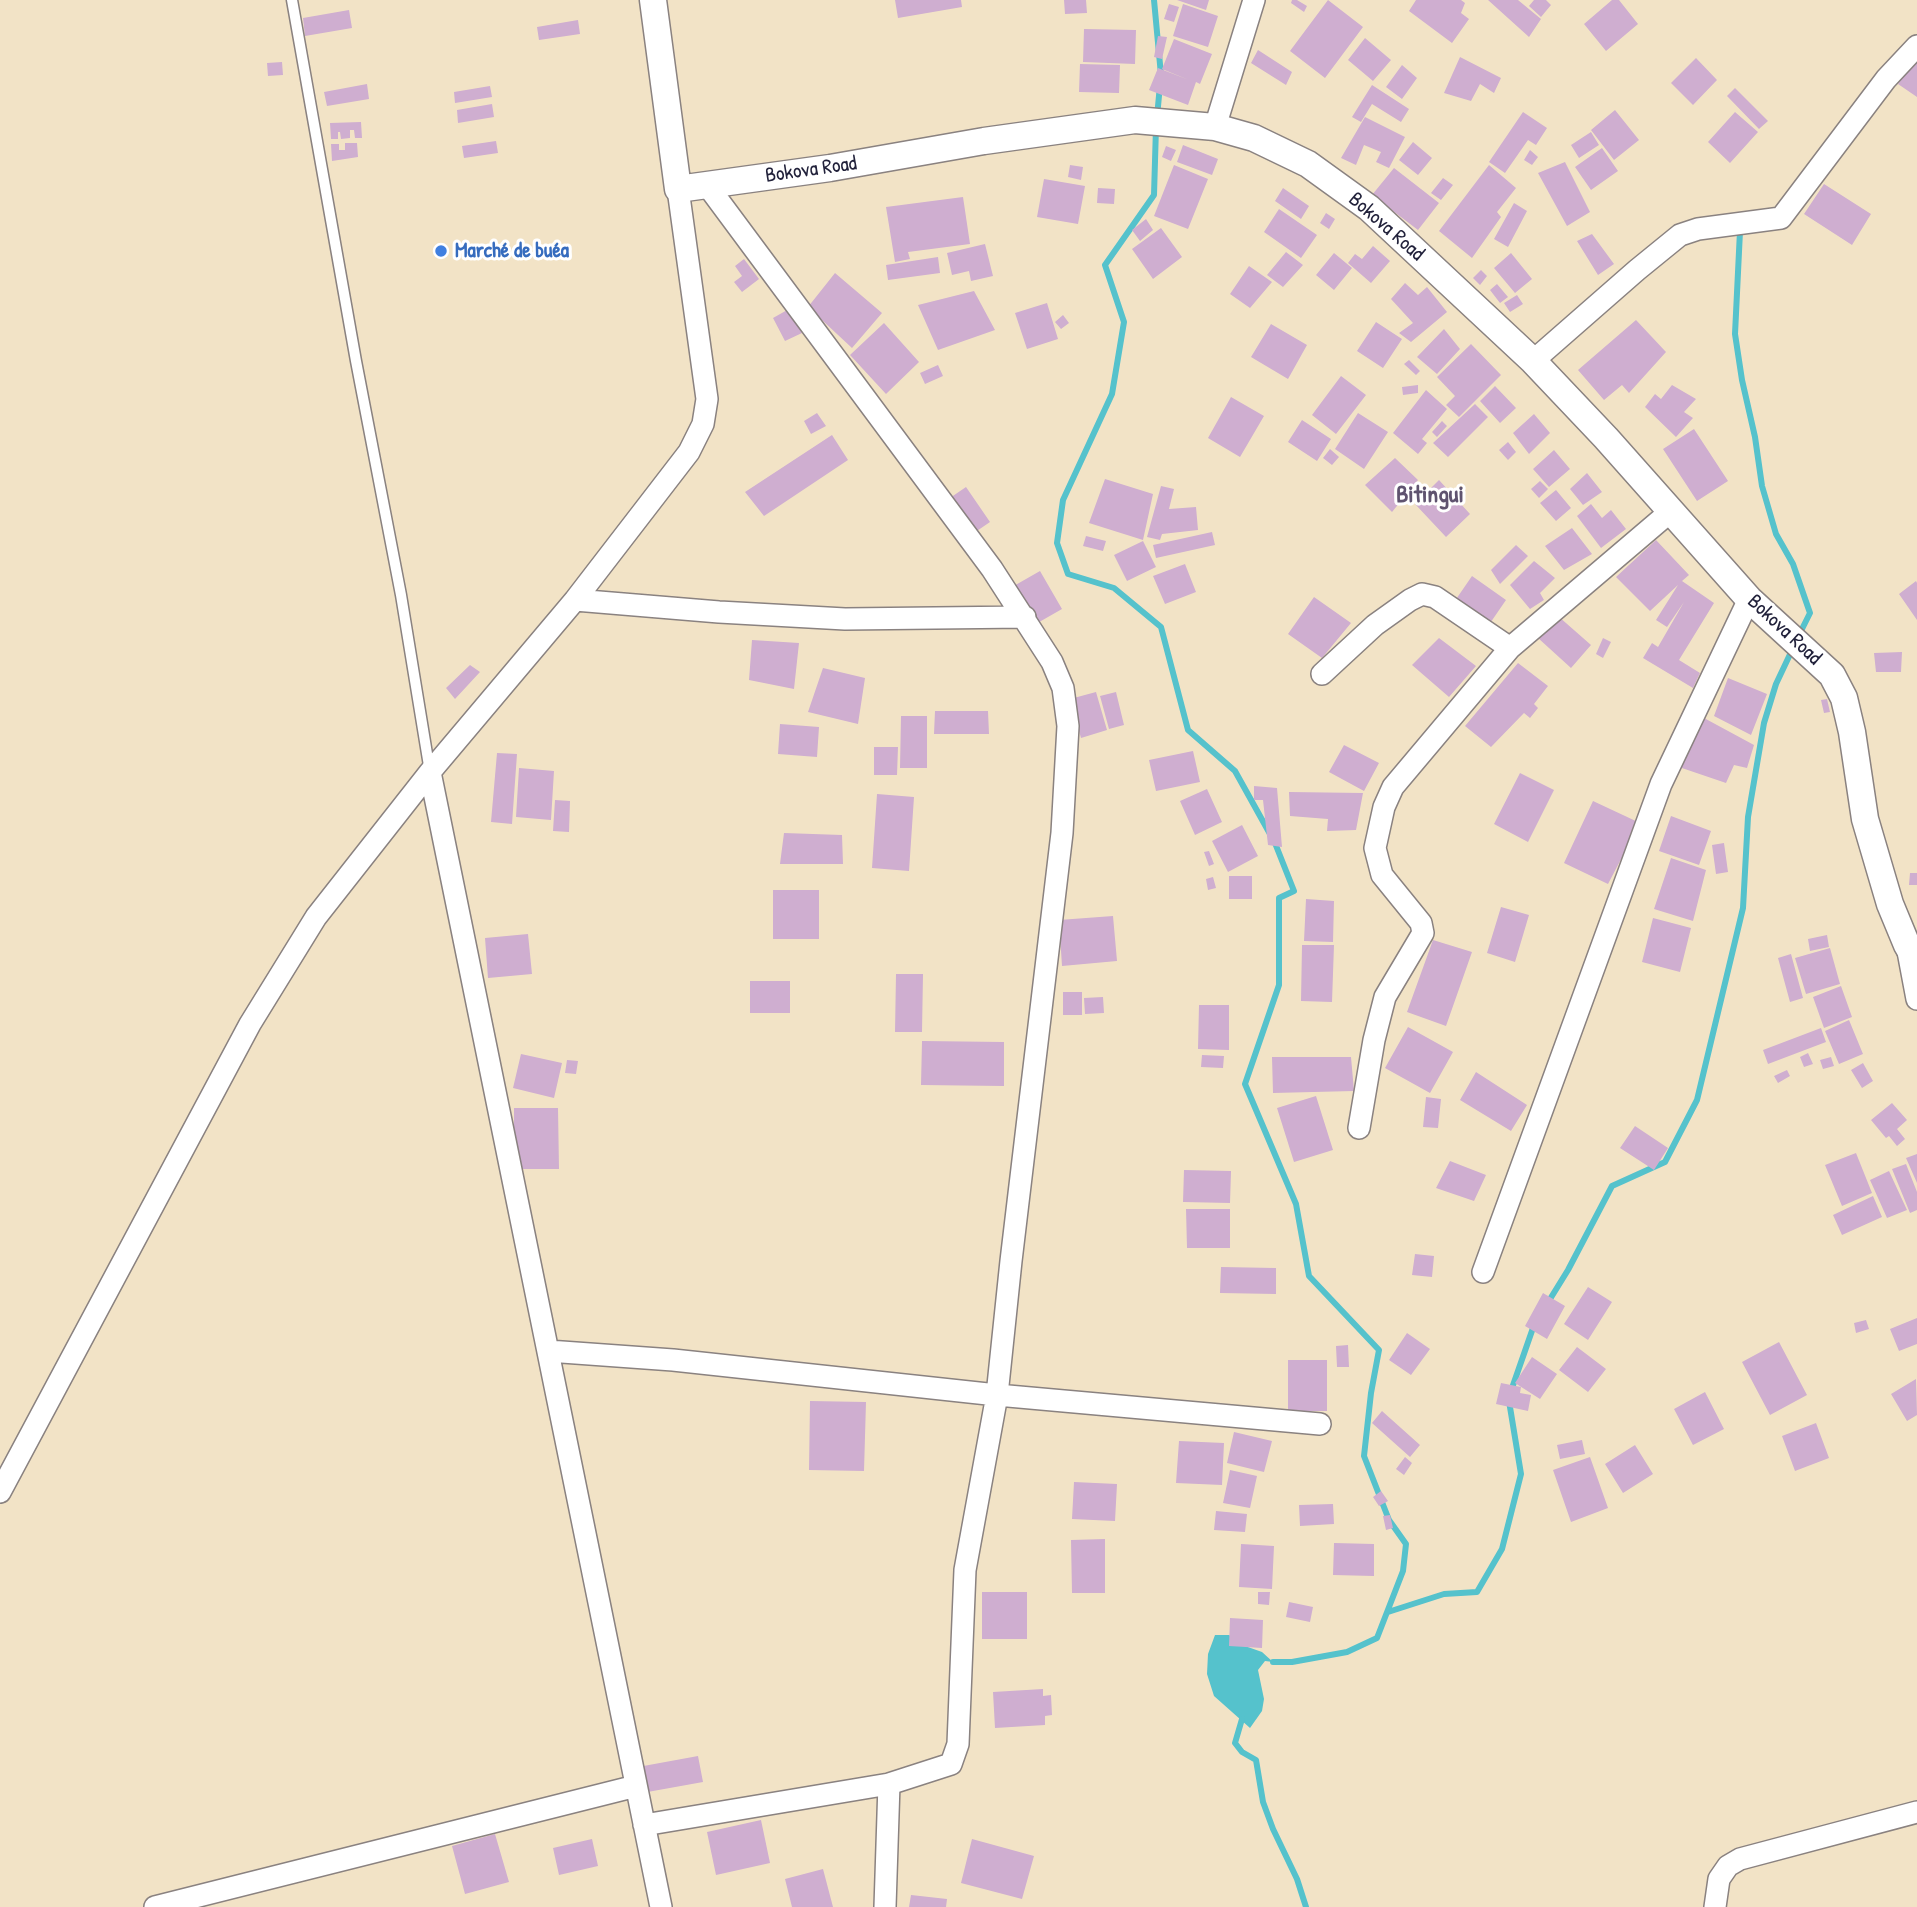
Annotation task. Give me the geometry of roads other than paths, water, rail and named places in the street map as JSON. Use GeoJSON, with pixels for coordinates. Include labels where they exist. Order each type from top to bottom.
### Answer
{"type":"FeatureCollection","features":[{"type":"Feature","properties":{"kind":"street"},"geometry":{"type":"LineString","coordinates":[[0,1492],[250,1024],[316,917],[430,772],[575,600],[689,452],[703,424],[707,399],[653,0]]}},
{"type":"Feature","properties":{"kind":"street"},"geometry":{"type":"LineString","coordinates":[[1215,127],[1254,0]]}},
{"type":"Feature","properties":{"kind":"street"},"geometry":{"type":"LineString","coordinates":[[1533,361],[1680,235],[1698,229],[1781,218],[1886,79],[1917,46]]}},
{"type":"Feature","properties":{"kind":"street","name":"Bokova Road"},"geometry":{"type":"LineString","coordinates":[[678,190],[830,168],[984,141],[1135,120],[1215,127],[1254,138],[1308,164],[1368,208],[1533,361],[1749,598],[1832,675],[1844,698],[1852,732],[1865,819],[1890,904],[1912,954]]}},
{"type":"Feature","properties":{"kind":"street"},"geometry":{"type":"LineString","coordinates":[[644,1825],[889,1784],[951,1764],[958,1744],[965,1570],[997,1395],[1062,833],[1068,726],[1063,688],[1052,662],[1025,617],[707,185]]}},
{"type":"Feature","properties":{"kind":"street"},"geometry":{"type":"LineString","coordinates":[[1359,1128],[1374,1040],[1385,997],[1423,933],[1421,923],[1382,874],[1375,848],[1384,807],[1393,787],[1510,648],[1671,511]]}},
{"type":"Feature","properties":{"kind":"street"},"geometry":{"type":"LineString","coordinates":[[1322,674],[1375,625],[1422,594],[1435,597],[1510,648]]}},
{"type":"Feature","properties":{"kind":"street"},"geometry":{"type":"LineString","coordinates":[[1483,1272],[1661,785],[1749,598]]}},
{"type":"Feature","properties":{"kind":"street"},"geometry":{"type":"LineString","coordinates":[[575,600],[845,619],[1025,617]]}},
{"type":"Feature","properties":{"kind":"street"},"geometry":{"type":"LineString","coordinates":[[430,772],[661,1907]]}},
{"type":"Feature","properties":{"kind":"street"},"geometry":{"type":"LineString","coordinates":[[1912,954],[1917,999]]}},
{"type":"Feature","properties":{"kind":"street"},"geometry":{"type":"LineString","coordinates":[[548,1351],[673,1360],[997,1395],[1320,1423]]}},
{"type":"Feature","properties":{"kind":"street"},"geometry":{"type":"LineString","coordinates":[[885,1907],[889,1784]]}},
{"type":"Feature","properties":{"kind":"street"},"geometry":{"type":"LineString","coordinates":[[155,1907],[636,1786]]}},
{"type":"Feature","properties":{"kind":"street"},"geometry":{"type":"LineString","coordinates":[[1715,1907],[1719,1879],[1728,1866],[1740,1860],[1917,1812]]}},
{"type":"Feature","properties":{"kind":"lane"},"geometry":{"type":"LineString","coordinates":[[292,0],[353,347],[401,595],[430,772]]}},
{"type":"Feature","properties":{"kind":"water"},"geometry":{"type":"Polygon","coordinates":[[[1215,1635],[1229,1635],[1245,1646],[1262,1652],[1273,1662],[1265,1661],[1258,1670],[1264,1699],[1262,1711],[1250,1728],[1214,1696],[1207,1674],[1208,1654],[1215,1635]]]}},
{"type":"Feature","properties":{"kind":"waterway"},"geometry":{"type":"LineString","coordinates":[[1154,0],[1161,75]]}},
{"type":"Feature","properties":{"kind":"waterway"},"geometry":{"type":"LineString","coordinates":[[1157,117],[1160,85]]}},
{"type":"Feature","properties":{"kind":"waterway"},"geometry":{"type":"LineString","coordinates":[[1156,127],[1154,195],[1105,265],[1124,322],[1112,394],[1063,500],[1057,543],[1068,574],[1114,588],[1161,627],[1188,730],[1235,771],[1275,843],[1294,891],[1279,898],[1279,985],[1245,1084],[1296,1204],[1309,1276],[1379,1350],[1364,1456],[1389,1520],[1406,1544],[1403,1571],[1377,1638],[1347,1652],[1292,1662],[1273,1662]]}},
{"type":"Feature","properties":{"kind":"waterway"},"geometry":{"type":"LineString","coordinates":[[1740,231],[1735,334],[1762,486],[1776,534],[1793,564],[1810,613],[1799,635]]}},
{"type":"Feature","properties":{"kind":"waterway"},"geometry":{"type":"LineString","coordinates":[[1547,1304],[1612,1186],[1665,1162],[1697,1100],[1743,908],[1748,817],[1764,723],[1776,684],[1793,648]]}},
{"type":"Feature","properties":{"kind":"waterway"},"geometry":{"type":"LineString","coordinates":[[1511,1391],[1534,1325]]}},
{"type":"Feature","properties":{"kind":"waterway"},"geometry":{"type":"LineString","coordinates":[[1388,1612],[1444,1594],[1477,1592],[1502,1549],[1521,1474],[1509,1401]]}},
{"type":"Feature","properties":{"kind":"waterway"},"geometry":{"type":"LineString","coordinates":[[1242,1719],[1235,1743],[1242,1752],[1256,1760],[1263,1802],[1297,1879],[1306,1907]]}},
{"type":"Feature","properties":{"kind":"place","name":"Marché de buéa"},"geometry":{"type":"Point","coordinates":[441,251]}},
{"type":"Feature","properties":{"kind":"district","name":"Bitingui"},"geometry":{"type":"Point","coordinates":[1430,496]}}]}
